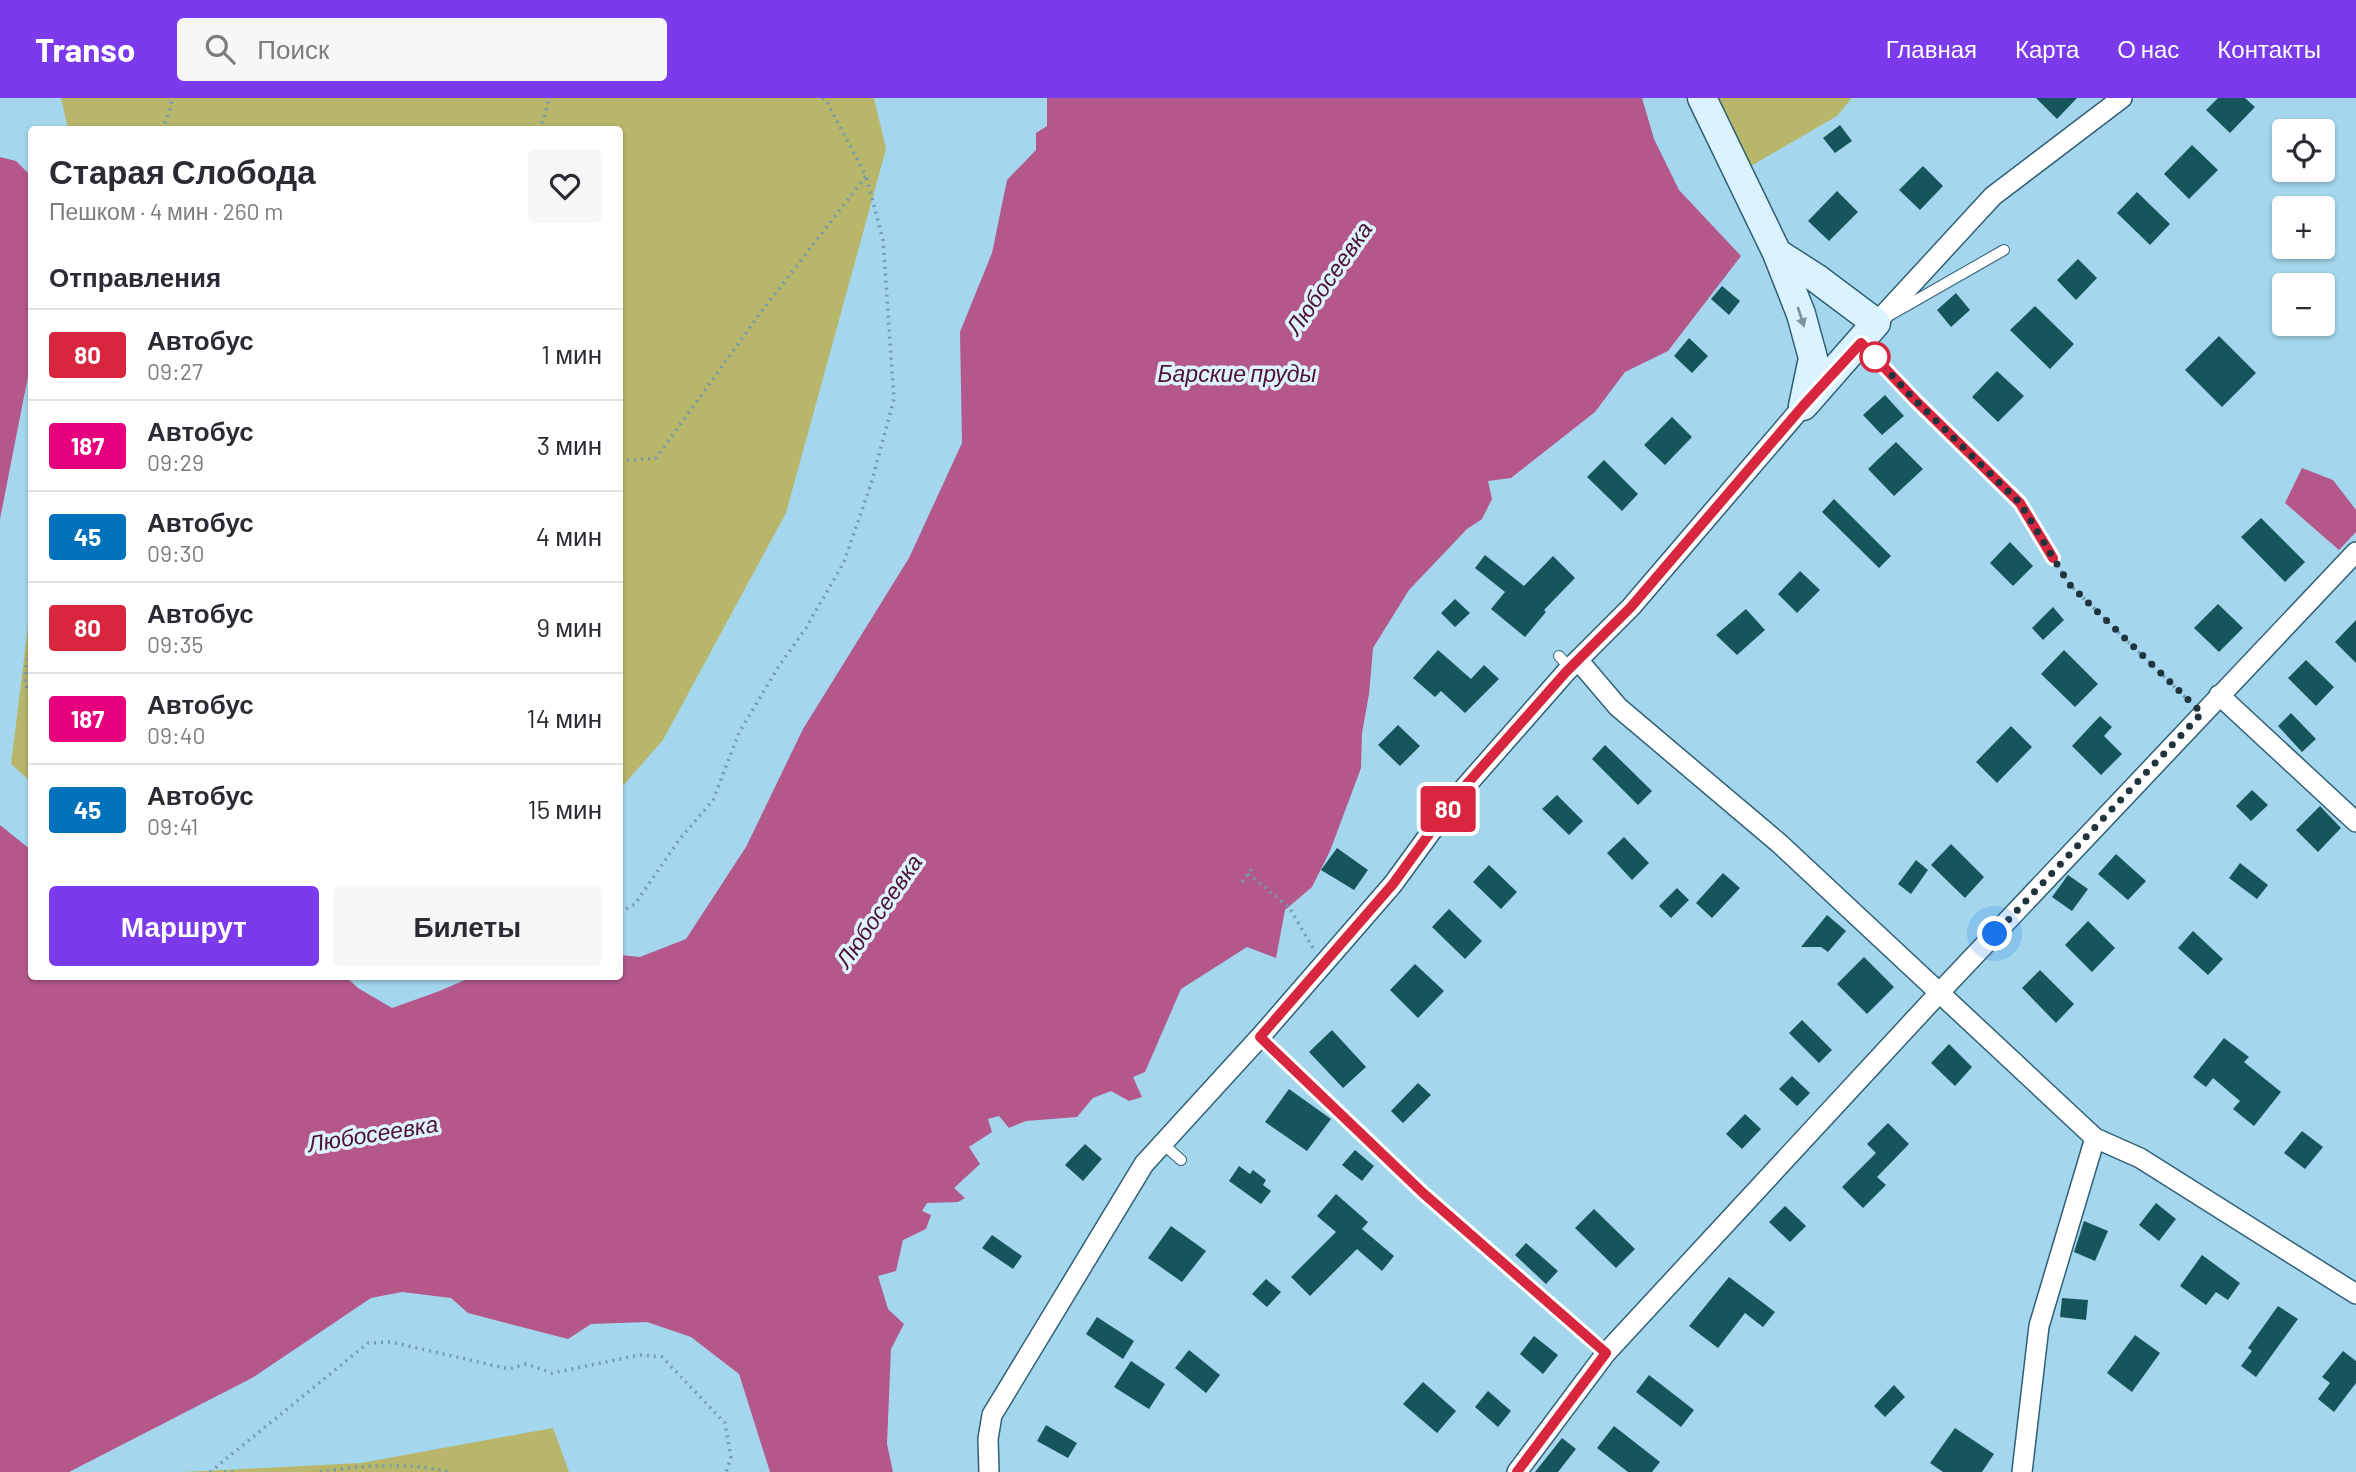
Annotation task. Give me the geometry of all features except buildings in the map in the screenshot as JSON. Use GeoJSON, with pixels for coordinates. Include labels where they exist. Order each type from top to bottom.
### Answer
{"type":"FeatureCollection","features":[{"type":"Feature","properties":{"kind":"street"},"geometry":{"type":"LineString","coordinates":[[1702,98],[1777,253],[1801,314],[1813,358],[1803,406]]}},
{"type":"Feature","properties":{"kind":"street"},"geometry":{"type":"LineString","coordinates":[[991,1471],[988,1439],[992,1415],[1144,1164],[1260,1037],[1393,884],[1458,794],[1569,661],[1631,607],[1803,406],[1993,195],[2122,98]]}},
{"type":"Feature","properties":{"kind":"street"},"geometry":{"type":"LineString","coordinates":[[1777,253],[1816,278],[1868,333]]}},
{"type":"Feature","properties":{"kind":"street"},"geometry":{"type":"LineString","coordinates":[[1813,358],[1841,364]]}},
{"type":"Feature","properties":{"kind":"street"},"geometry":{"type":"LineString","coordinates":[[1517,1472],[1606,1353],[1940,992],[2356,552]]}},
{"type":"Feature","properties":{"kind":"street"},"geometry":{"type":"LineString","coordinates":[[1569,661],[1618,707],[1780,844],[2095,1138],[2140,1158],[2356,1294]]}},
{"type":"Feature","properties":{"kind":"street"},"geometry":{"type":"LineString","coordinates":[[2219,695],[2356,822]]}},
{"type":"Feature","properties":{"kind":"street"},"geometry":{"type":"LineString","coordinates":[[2022,1472],[2039,1326],[2095,1138]]}},
{"type":"Feature","properties":{"kind":"lane"},"geometry":{"type":"LineString","coordinates":[[2004,250],[1868,333],[1915,400],[2020,503],[2053,558]]}},
{"type":"Feature","properties":{"kind":"lane"},"geometry":{"type":"LineString","coordinates":[[1260,1037],[1423,1193],[1606,1353]]}},
{"type":"Feature","properties":{"kind":"lane"},"geometry":{"type":"LineString","coordinates":[[1163,1144],[1181,1160]]}},
{"type":"Feature","properties":{"kind":"path"},"geometry":{"type":"LineString","coordinates":[[164,126],[172,98]]}},
{"type":"Feature","properties":{"kind":"path"},"geometry":{"type":"LineString","coordinates":[[541,126],[549,98]]}},
{"type":"Feature","properties":{"kind":"path"},"geometry":{"type":"LineString","coordinates":[[623,910],[635,904],[679,840],[713,800],[739,733],[779,666],[806,628],[844,562],[871,484],[894,399],[883,240],[866,176],[826,100],[821,98]]}},
{"type":"Feature","properties":{"kind":"path"},"geometry":{"type":"LineString","coordinates":[[623,461],[656,458],[761,312],[866,176]]}},
{"type":"Feature","properties":{"kind":"path"},"geometry":{"type":"LineString","coordinates":[[2053,558],[2069,584],[2202,713]]}},
{"type":"Feature","properties":{"kind":"path"},"geometry":{"type":"LineString","coordinates":[[28,656],[28,693]]}},
{"type":"Feature","properties":{"kind":"path"},"geometry":{"type":"LineString","coordinates":[[1242,883],[1252,869]]}},
{"type":"Feature","properties":{"kind":"path"},"geometry":{"type":"LineString","coordinates":[[1248,874],[1289,907],[1308,943],[1325,962]]}},
{"type":"Feature","properties":{"kind":"path"},"geometry":{"type":"LineString","coordinates":[[210,1472],[369,1343],[391,1342],[509,1369],[526,1364],[552,1373],[640,1355],[662,1357],[725,1423],[731,1458],[726,1472]]}},
{"type":"Feature","properties":{"kind":"path"},"geometry":{"type":"LineString","coordinates":[[320,1472],[359,1466],[397,1466],[430,1467],[450,1472]]}},
{"type":"Feature","properties":{"kind":"path"},"geometry":{"type":"LineString","coordinates":[[224,1472],[235,1472]]}},
{"type":"Feature","properties":{"kind":"shaded area"},"geometry":{"type":"Polygon","coordinates":[[[61,98],[874,98],[886,149],[786,513],[663,740],[623,786],[623,126],[67,126],[61,98]]]}},
{"type":"Feature","properties":{"kind":"shaded area"},"geometry":{"type":"Polygon","coordinates":[[[1714,98],[1852,98],[1837,116],[1744,170],[1714,98]]]}},
{"type":"Feature","properties":{"kind":"shaded area"},"geometry":{"type":"Polygon","coordinates":[[[28,627],[28,779],[11,764],[28,627]]]}},
{"type":"Feature","properties":{"kind":"shaded area"},"geometry":{"type":"Polygon","coordinates":[[[553,1428],[569,1472],[184,1472],[361,1463],[553,1428]]]}},
{"type":"Feature","properties":{"kind":"water","name":"Барские пруды"},"geometry":{"type":"Polygon","coordinates":[[[1047,98],[1642,98],[1654,139],[1679,190],[1741,256],[1668,351],[1625,372],[1595,412],[1511,478],[1488,481],[1492,499],[1482,519],[1467,529],[1409,590],[1373,648],[1362,733],[1361,768],[1330,851],[1312,887],[1285,910],[1276,958],[1247,947],[1181,989],[1145,1072],[1133,1077],[1142,1097],[1129,1101],[1111,1091],[1093,1098],[1077,1117],[1026,1121],[1009,1128],[999,1116],[988,1119],[992,1132],[969,1147],[980,1164],[954,1188],[965,1198],[958,1202],[927,1203],[922,1211],[931,1215],[926,1229],[903,1240],[896,1271],[878,1276],[888,1309],[904,1324],[891,1349],[887,1444],[893,1472],[770,1472],[739,1374],[691,1337],[647,1322],[591,1324],[568,1339],[468,1313],[451,1298],[402,1292],[371,1298],[252,1378],[69,1472],[0,1472],[0,825],[28,848],[28,980],[349,980],[392,1008],[465,980],[623,980],[623,955],[640,957],[686,939],[746,847],[803,729],[909,558],[962,443],[960,332],[992,253],[1007,180],[1036,150],[1036,133],[1047,126],[1047,98]]]}},
{"type":"Feature","properties":{"kind":"water"},"geometry":{"type":"Polygon","coordinates":[[[0,157],[16,161],[28,173],[28,376],[0,519],[0,157]]]}},
{"type":"Feature","properties":{"kind":"water"},"geometry":{"type":"Polygon","coordinates":[[[2302,468],[2333,480],[2356,510],[2356,532],[2339,550],[2285,503],[2302,468]]]}},
{"type":"Feature","properties":{"kind":"bus line","name":"80"},"geometry":{"type":"LineString","coordinates":[[1517,1472],[1606,1353],[1423,1193],[1260,1037],[1393,884],[1458,794],[1566,672],[1631,607],[1803,406],[1861,343],[2020,503],[2053,558]]}},
{"type":"Feature","properties":{"kind":"route"},"geometry":{"type":"LineString","coordinates":[[1875,357],[2020,503],[2069,584],[2202,713],[1995,934]]}},
{"type":"Feature","properties":{"kind":"water label","name":"Любосеевка"},"geometry":{"type":"Point","coordinates":[1329,278]}},
{"type":"Feature","properties":{"kind":"water label","name":"Любосеевка"},"geometry":{"type":"Point","coordinates":[879,911]}},
{"type":"Feature","properties":{"kind":"water label","name":"Любосеевка"},"geometry":{"type":"Point","coordinates":[373,1134]}}]}
